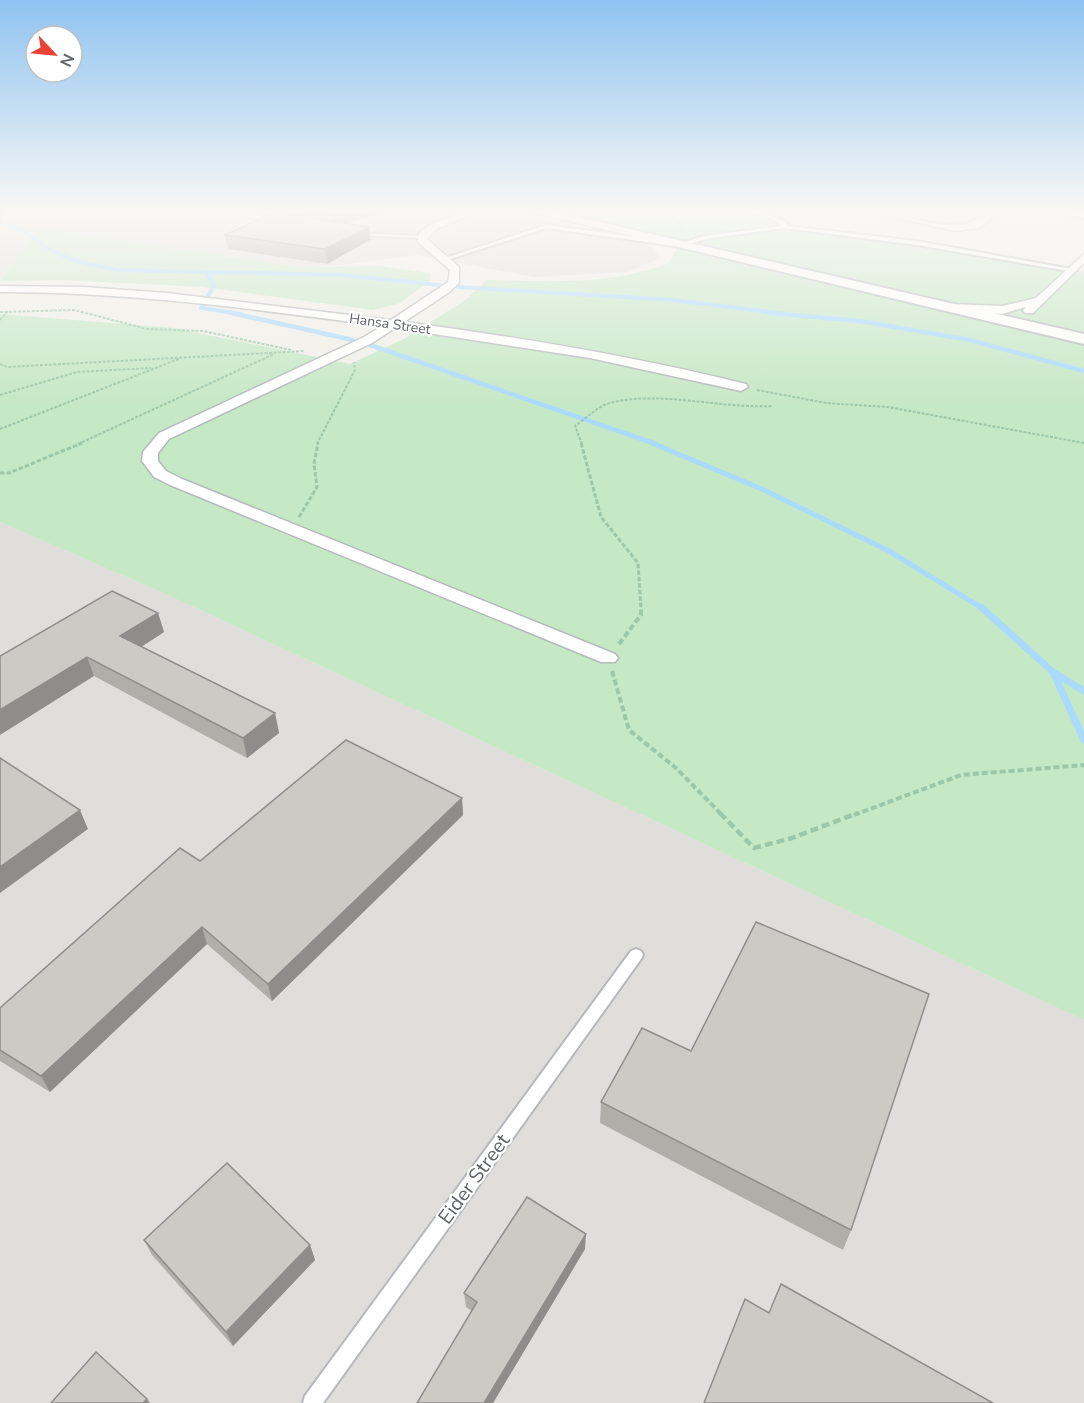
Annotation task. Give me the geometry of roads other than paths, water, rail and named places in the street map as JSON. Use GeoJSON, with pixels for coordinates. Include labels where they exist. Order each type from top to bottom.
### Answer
{"type":"FeatureCollection","features":[{"type":"Feature","properties":{"kind":"main road"},"geometry":{"type":"LineString","coordinates":[[818,275],[1084,339]]}},
{"type":"Feature","properties":{"kind":"street"},"geometry":{"type":"LineString","coordinates":[[454,275],[453,283],[394,324],[354,346],[184,424],[164,436],[152,452],[150,461],[160,474],[608,658]]}},
{"type":"Feature","properties":{"kind":"street"},"geometry":{"type":"LineString","coordinates":[[1019,323],[1037,301],[1067,275]]}},
{"type":"Feature","properties":{"kind":"street","name":"Hansa Street"},"geometry":{"type":"LineString","coordinates":[[0,289],[60,288],[110,291],[394,324],[629,361],[741,387]]}},
{"type":"Feature","properties":{"kind":"street"},"geometry":{"type":"LineString","coordinates":[[942,306],[1002,310],[1037,301]]}},
{"type":"Feature","properties":{"kind":"lane","name":"Eider Street"},"geometry":{"type":"LineString","coordinates":[[312,1403],[636,955]]}},
{"type":"Feature","properties":{"kind":"waterway"},"geometry":{"type":"LineString","coordinates":[[208,296],[214,286],[209,275]]}},
{"type":"Feature","properties":{"kind":"waterway"},"geometry":{"type":"LineString","coordinates":[[345,275],[440,285]]}},
{"type":"Feature","properties":{"kind":"waterway"},"geometry":{"type":"LineString","coordinates":[[458,287],[673,300],[786,314]]}},
{"type":"Feature","properties":{"kind":"waterway"},"geometry":{"type":"LineString","coordinates":[[204,304],[201,308],[241,314]]}},
{"type":"Feature","properties":{"kind":"waterway"},"geometry":{"type":"LineString","coordinates":[[232,313],[353,340]]}},
{"type":"Feature","properties":{"kind":"waterway"},"geometry":{"type":"LineString","coordinates":[[769,313],[860,321],[970,340],[1084,371]]}},
{"type":"Feature","properties":{"kind":"waterway"},"geometry":{"type":"LineString","coordinates":[[370,345],[656,444]]}},
{"type":"Feature","properties":{"kind":"waterway"},"geometry":{"type":"LineString","coordinates":[[652,443],[764,490],[889,551],[982,608]]}},
{"type":"Feature","properties":{"kind":"waterway"},"geometry":{"type":"LineString","coordinates":[[981,607],[1053,672]]}},
{"type":"Feature","properties":{"kind":"waterway"},"geometry":{"type":"LineString","coordinates":[[1053,672],[1084,691]]}},
{"type":"Feature","properties":{"kind":"waterway"},"geometry":{"type":"LineString","coordinates":[[1053,672],[1084,740]]}}]}
